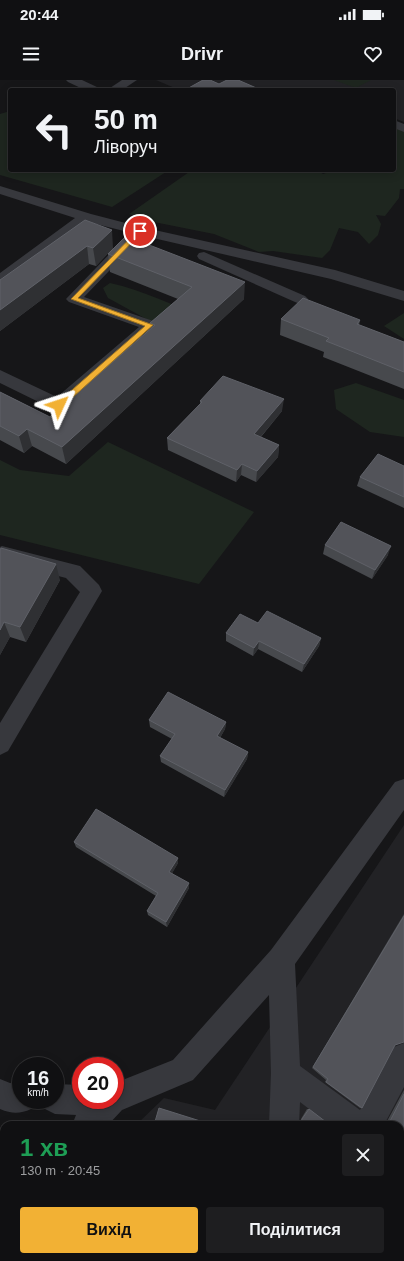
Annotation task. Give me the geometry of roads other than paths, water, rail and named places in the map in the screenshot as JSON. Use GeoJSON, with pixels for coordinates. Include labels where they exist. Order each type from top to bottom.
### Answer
{"type":"FeatureCollection","features":[{"type":"Feature","properties":{"kind":"street"},"geometry":{"type":"LineString","coordinates":[[72,80],[90,88]]}},
{"type":"Feature","properties":{"kind":"street"},"geometry":{"type":"LineString","coordinates":[[117,88],[131,80]]}},
{"type":"Feature","properties":{"kind":"street"},"geometry":{"type":"LineString","coordinates":[[0,190],[86,217],[163,237],[335,276],[404,296]]}},
{"type":"Feature","properties":{"kind":"street"},"geometry":{"type":"LineString","coordinates":[[0,280],[86,217]]}},
{"type":"Feature","properties":{"kind":"street"},"geometry":{"type":"LineString","coordinates":[[0,376],[59,405],[150,325],[74,299],[140,231]]}},
{"type":"Feature","properties":{"kind":"street"},"geometry":{"type":"LineString","coordinates":[[163,237],[300,299]]}},
{"type":"Feature","properties":{"kind":"street"},"geometry":{"type":"LineString","coordinates":[[0,556],[2,554],[73,572],[92,591],[0,744]]}},
{"type":"Feature","properties":{"kind":"street"},"geometry":{"type":"LineString","coordinates":[[124,1094],[183,1070],[281,960],[404,790]]}},
{"type":"Feature","properties":{"kind":"street"},"geometry":{"type":"LineString","coordinates":[[281,960],[286,1073],[284,1121]]}},
{"type":"Feature","properties":{"kind":"street"},"geometry":{"type":"LineString","coordinates":[[370,1121],[404,1057]]}},
{"type":"Feature","properties":{"kind":"street"},"geometry":{"type":"LineString","coordinates":[[286,1073],[349,1121]]}},
{"type":"Feature","properties":{"kind":"street"},"geometry":{"type":"LineString","coordinates":[[0,1094],[12,1098]]}},
{"type":"Feature","properties":{"kind":"street"},"geometry":{"type":"LineString","coordinates":[[91,1121],[102,1109]]}}]}
